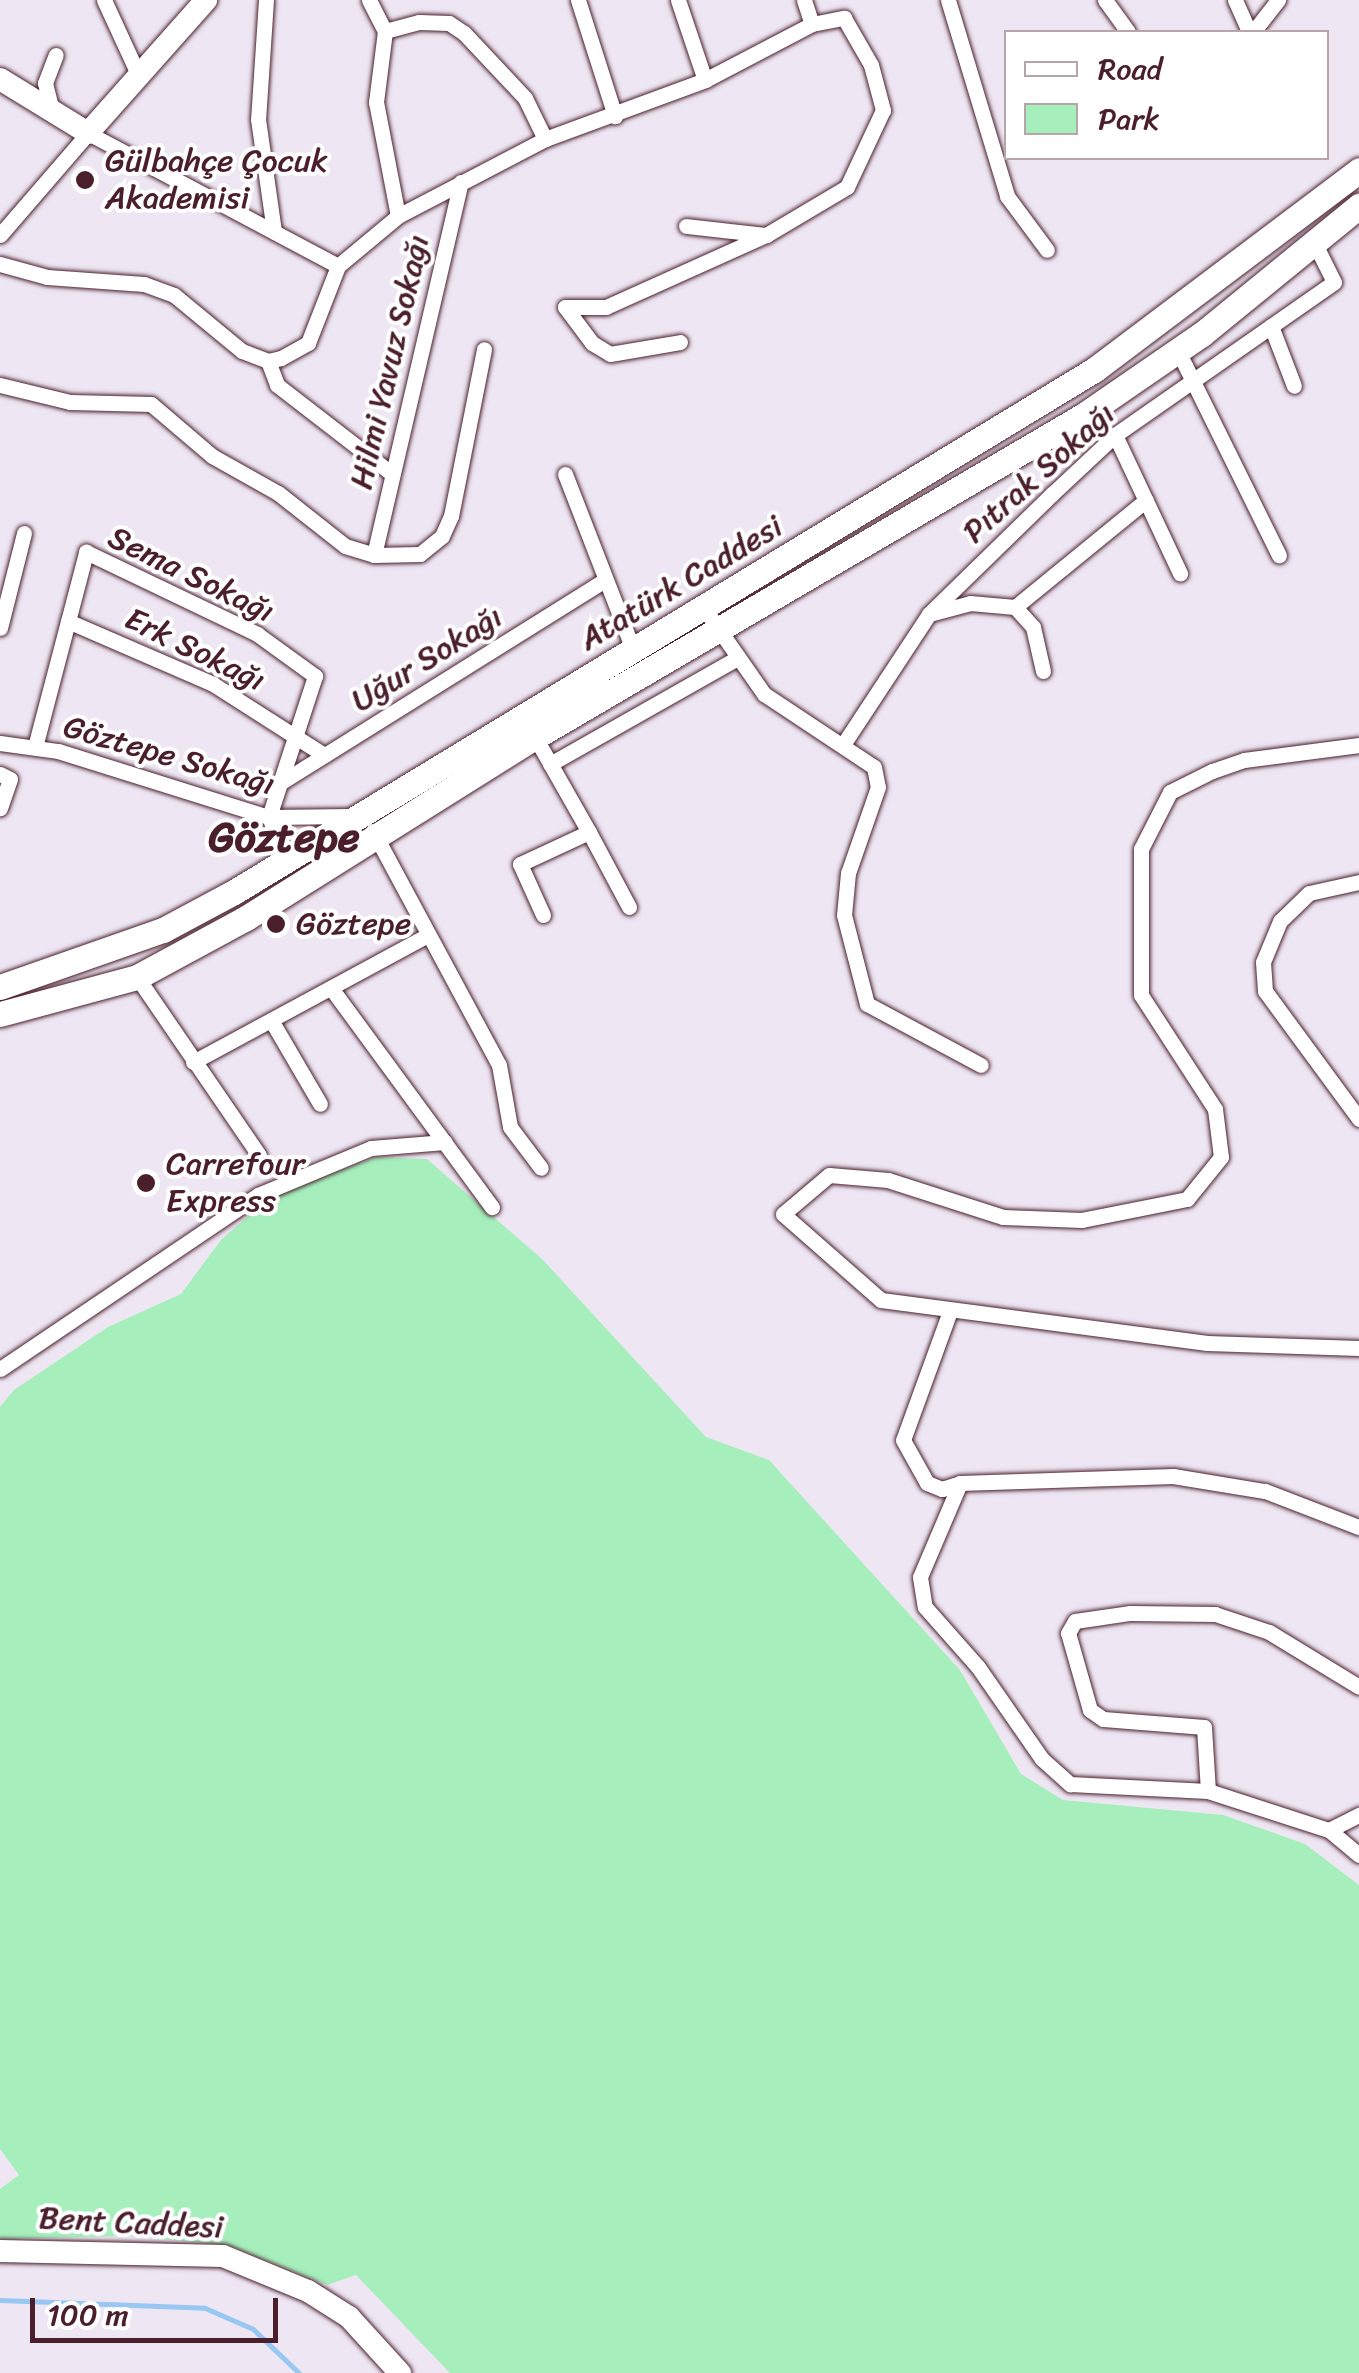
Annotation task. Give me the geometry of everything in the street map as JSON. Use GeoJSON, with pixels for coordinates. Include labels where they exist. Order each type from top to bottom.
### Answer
{"type":"FeatureCollection","features":[{"type":"Feature","properties":{"kind":"main road","name":"Atatürk Caddesi"},"geometry":{"type":"LineString","coordinates":[[0,1014],[137,977],[246,918],[535,737],[1094,370],[1359,170]]}},
{"type":"Feature","properties":{"kind":"main road","name":"Atatürk Caddesi"},"geometry":{"type":"LineString","coordinates":[[0,987],[163,930],[633,650],[711,619],[1084,415],[1178,351],[1359,206]]}},
{"type":"Feature","properties":{"kind":"street"},"geometry":{"type":"LineString","coordinates":[[104,0],[138,74]]}},
{"type":"Feature","properties":{"kind":"street"},"geometry":{"type":"LineString","coordinates":[[0,234],[206,0]]}},
{"type":"Feature","properties":{"kind":"street"},"geometry":{"type":"LineString","coordinates":[[266,0],[258,119],[274,232]]}},
{"type":"Feature","properties":{"kind":"street"},"geometry":{"type":"LineString","coordinates":[[369,0],[385,31],[376,102],[398,216]]}},
{"type":"Feature","properties":{"kind":"street"},"geometry":{"type":"LineString","coordinates":[[578,0],[615,116]]}},
{"type":"Feature","properties":{"kind":"street"},"geometry":{"type":"LineString","coordinates":[[678,0],[706,80]]}},
{"type":"Feature","properties":{"kind":"street"},"geometry":{"type":"LineString","coordinates":[[804,0],[812,24]]}},
{"type":"Feature","properties":{"kind":"street"},"geometry":{"type":"LineString","coordinates":[[948,0],[1007,196],[1047,250]]}},
{"type":"Feature","properties":{"kind":"street"},"geometry":{"type":"LineString","coordinates":[[1105,0],[1127,30]]}},
{"type":"Feature","properties":{"kind":"street"},"geometry":{"type":"LineString","coordinates":[[1235,0],[1249,30]]}},
{"type":"Feature","properties":{"kind":"street"},"geometry":{"type":"LineString","coordinates":[[1252,30],[1278,0]]}},
{"type":"Feature","properties":{"kind":"street"},"geometry":{"type":"LineString","coordinates":[[0,264],[64,280],[144,284],[174,295],[242,352],[268,361],[308,343],[338,266],[398,216],[545,138],[615,116],[706,80],[812,24],[844,18],[854,27],[884,110],[846,186],[766,235],[606,308],[565,307],[610,354],[680,342]]}},
{"type":"Feature","properties":{"kind":"street"},"geometry":{"type":"LineString","coordinates":[[385,31],[419,22],[449,23],[464,33],[525,98],[545,138]]}},
{"type":"Feature","properties":{"kind":"street"},"geometry":{"type":"LineString","coordinates":[[52,111],[45,83],[56,55]]}},
{"type":"Feature","properties":{"kind":"street"},"geometry":{"type":"LineString","coordinates":[[0,79],[88,133],[338,266]]}},
{"type":"Feature","properties":{"kind":"street","name":"Hilmi Yavuz Sokağı"},"geometry":{"type":"LineString","coordinates":[[374,555],[460,182]]}},
{"type":"Feature","properties":{"kind":"street"},"geometry":{"type":"LineString","coordinates":[[686,226],[766,235]]}},
{"type":"Feature","properties":{"kind":"street","name":"Pıtrak Sokağı"},"geometry":{"type":"LineString","coordinates":[[844,743],[929,614],[1115,435],[1334,282],[1315,244]]}},
{"type":"Feature","properties":{"kind":"street"},"geometry":{"type":"LineString","coordinates":[[1271,326],[1294,386]]}},
{"type":"Feature","properties":{"kind":"street","name":"Hilmi Yavuz Sokağı"},"geometry":{"type":"LineString","coordinates":[[0,384],[70,402],[151,404],[212,456],[278,493],[320,531],[374,555],[420,554],[442,536],[484,349]]}},
{"type":"Feature","properties":{"kind":"street"},"geometry":{"type":"LineString","coordinates":[[1178,351],[1196,380],[1279,555]]}},
{"type":"Feature","properties":{"kind":"street"},"geometry":{"type":"LineString","coordinates":[[268,361],[277,385],[391,473]]}},
{"type":"Feature","properties":{"kind":"street"},"geometry":{"type":"LineString","coordinates":[[1115,435],[1180,573]]}},
{"type":"Feature","properties":{"kind":"street"},"geometry":{"type":"LineString","coordinates":[[565,474],[603,581],[633,650]]}},
{"type":"Feature","properties":{"kind":"street"},"geometry":{"type":"LineString","coordinates":[[1015,607],[1146,500]]}},
{"type":"Feature","properties":{"kind":"street"},"geometry":{"type":"LineString","coordinates":[[0,628],[4,594],[24,533]]}},
{"type":"Feature","properties":{"kind":"street","name":"Sema Sokağı"},"geometry":{"type":"LineString","coordinates":[[35,747],[86,552],[257,634],[315,676],[269,817]]}},
{"type":"Feature","properties":{"kind":"street","name":"Uğur Sokağı"},"geometry":{"type":"LineString","coordinates":[[280,783],[603,581]]}},
{"type":"Feature","properties":{"kind":"street"},"geometry":{"type":"LineString","coordinates":[[929,614],[970,603],[1015,607],[1033,627],[1043,671]]}},
{"type":"Feature","properties":{"kind":"street"},"geometry":{"type":"LineString","coordinates":[[711,619],[764,694],[844,743],[874,767],[878,787],[848,873],[844,915],[867,1004],[982,1065]]}},
{"type":"Feature","properties":{"kind":"street","name":"Erk Sokağı"},"geometry":{"type":"LineString","coordinates":[[68,621],[212,684],[296,734],[324,756]]}},
{"type":"Feature","properties":{"kind":"street"},"geometry":{"type":"LineString","coordinates":[[550,764],[737,658]]}},
{"type":"Feature","properties":{"kind":"street"},"geometry":{"type":"LineString","coordinates":[[535,737],[629,907]]}},
{"type":"Feature","properties":{"kind":"street","name":"Göztepe Sokağı"},"geometry":{"type":"LineString","coordinates":[[0,743],[35,747],[269,817],[358,816]]}},
{"type":"Feature","properties":{"kind":"street"},"geometry":{"type":"LineString","coordinates":[[1359,745],[1244,760],[1186,784],[1155,813],[1142,849],[1141,995],[1215,1109],[1222,1157],[1187,1200],[1082,1220],[1003,1217],[888,1180],[829,1176],[784,1214],[881,1300],[1206,1343],[1359,1348]]}},
{"type":"Feature","properties":{"kind":"street"},"geometry":{"type":"LineString","coordinates":[[0,774],[10,779],[0,808]]}},
{"type":"Feature","properties":{"kind":"street"},"geometry":{"type":"LineString","coordinates":[[358,816],[377,834],[499,1064],[510,1127],[541,1168]]}},
{"type":"Feature","properties":{"kind":"street"},"geometry":{"type":"LineString","coordinates":[[269,817],[286,859]]}},
{"type":"Feature","properties":{"kind":"street"},"geometry":{"type":"LineString","coordinates":[[543,915],[520,864],[590,832]]}},
{"type":"Feature","properties":{"kind":"street"},"geometry":{"type":"LineString","coordinates":[[1359,882],[1310,893],[1280,921],[1264,962],[1265,991],[1359,1118]]}},
{"type":"Feature","properties":{"kind":"street"},"geometry":{"type":"LineString","coordinates":[[193,1062],[428,935]]}},
{"type":"Feature","properties":{"kind":"street"},"geometry":{"type":"LineString","coordinates":[[137,977],[259,1156]]}},
{"type":"Feature","properties":{"kind":"street"},"geometry":{"type":"LineString","coordinates":[[332,988],[492,1206]]}},
{"type":"Feature","properties":{"kind":"street"},"geometry":{"type":"LineString","coordinates":[[271,1020],[320,1104]]}},
{"type":"Feature","properties":{"kind":"street"},"geometry":{"type":"LineString","coordinates":[[0,1369],[258,1195],[370,1148],[445,1142]]}},
{"type":"Feature","properties":{"kind":"street"},"geometry":{"type":"LineString","coordinates":[[950,1312],[903,1440],[913,1468],[942,1489],[960,1483],[1173,1476],[1265,1491],[1359,1527]]}},
{"type":"Feature","properties":{"kind":"street"},"geometry":{"type":"LineString","coordinates":[[960,1483],[920,1577],[925,1607],[978,1667],[1042,1759],[1070,1784],[1208,1791],[1330,1830],[1359,1855]]}},
{"type":"Feature","properties":{"kind":"street"},"geometry":{"type":"LineString","coordinates":[[1208,1791],[1204,1726],[1103,1719],[1090,1710],[1068,1633],[1075,1621],[1130,1613],[1215,1614],[1269,1632],[1359,1686]]}},
{"type":"Feature","properties":{"kind":"street"},"geometry":{"type":"LineString","coordinates":[[1330,1830],[1359,1815]]}},
{"type":"Feature","properties":{"kind":"street","name":"Bent Caddesi"},"geometry":{"type":"LineString","coordinates":[[0,2251],[223,2256],[308,2291],[349,2317],[400,2373]]}},
{"type":"Feature","properties":{"kind":"green space"},"geometry":{"type":"Polygon","coordinates":[[[377,1157],[427,1159],[542,1259],[706,1437],[769,1460],[960,1670],[1021,1774],[1063,1800],[1223,1815],[1305,1844],[1359,1885],[1359,2373],[450,2373],[356,2275],[327,2285],[228,2245],[127,2236],[0,2239],[0,2189],[19,2175],[0,2149],[0,1407],[14,1390],[108,1327],[181,1294],[221,1240],[272,1195],[377,1157]]]}},
{"type":"Feature","properties":{"kind":"waterway"},"geometry":{"type":"LineString","coordinates":[[0,2300],[205,2308],[253,2329],[299,2373]]}},
{"type":"Feature","properties":{"kind":"place","name":"Gülbahçe Çocuk Akademisi"},"geometry":{"type":"Point","coordinates":[85,180]}},
{"type":"Feature","properties":{"kind":"place","name":"Göztepe"},"geometry":{"type":"Point","coordinates":[276,924]}},
{"type":"Feature","properties":{"kind":"place","name":"Carrefour Express"},"geometry":{"type":"Point","coordinates":[146,1183]}},
{"type":"Feature","properties":{"kind":"district","name":"Göztepe"},"geometry":{"type":"Point","coordinates":[284,837]}}]}
